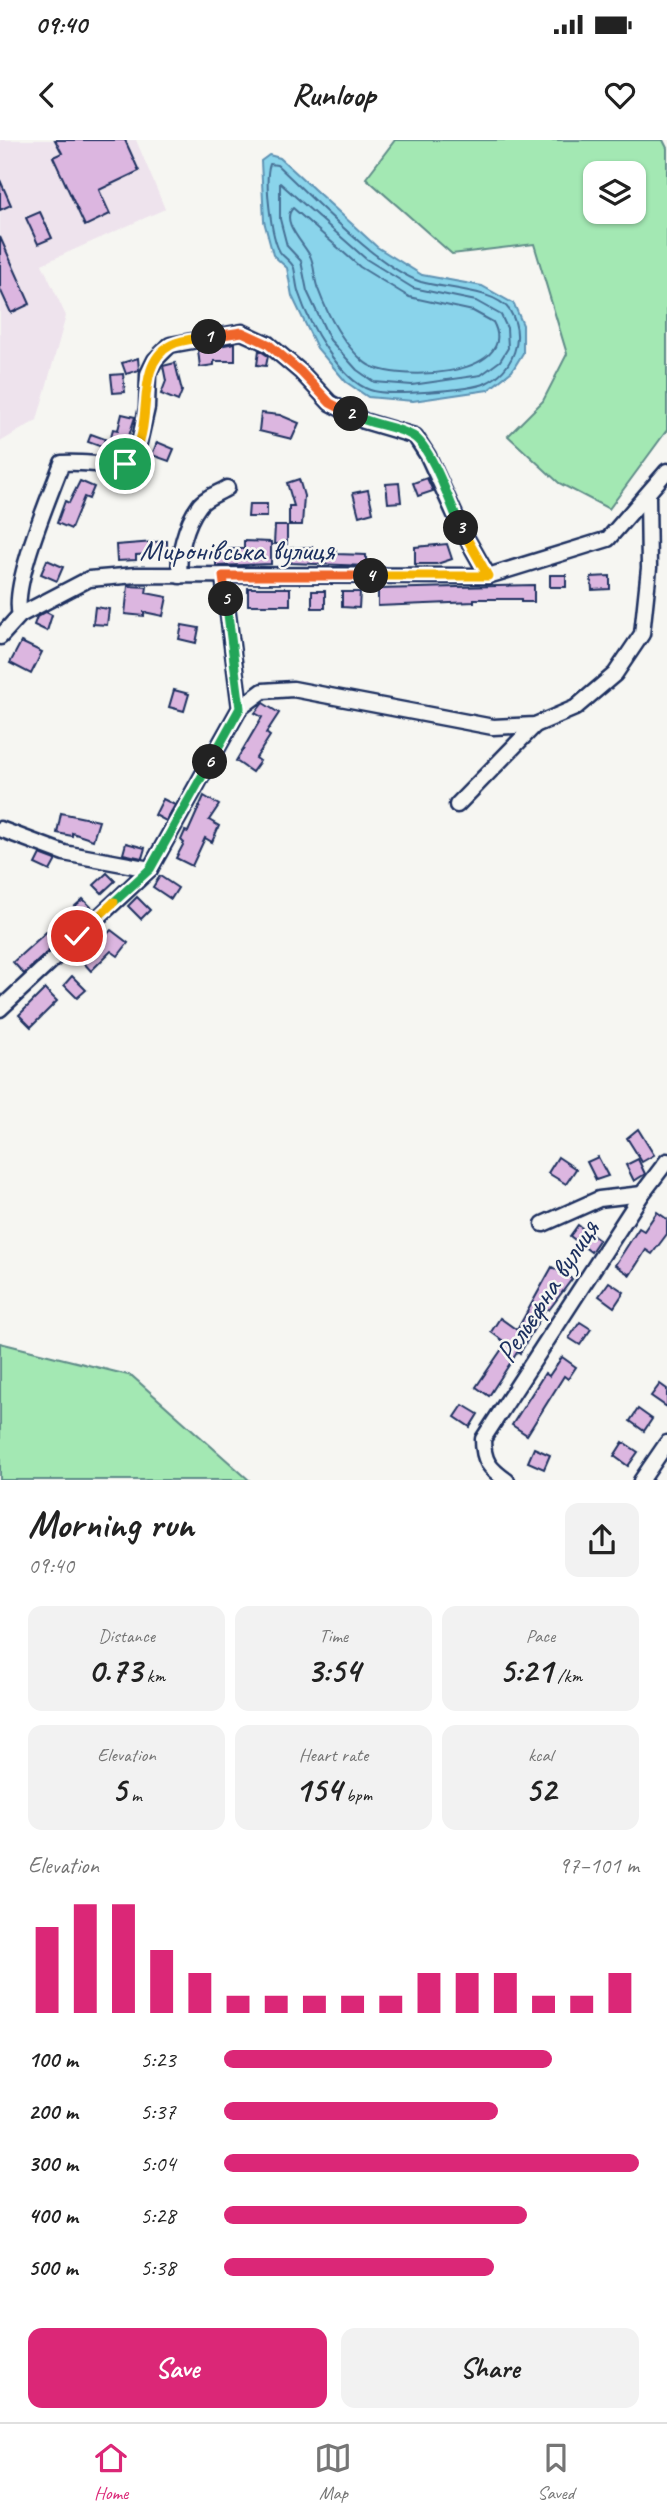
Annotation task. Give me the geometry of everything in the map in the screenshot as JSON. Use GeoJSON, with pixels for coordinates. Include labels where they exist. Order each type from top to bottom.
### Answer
{"type":"FeatureCollection","features":[{"type":"Feature","properties":{"kind":"street"},"geometry":{"type":"LineString","coordinates":[[20,615],[17,604],[26,566],[62,463],[88,460],[110,466],[125,464],[139,443],[147,408],[148,374],[155,360],[170,345],[242,332],[268,344],[301,372],[330,403],[364,421],[415,436],[428,456],[462,530],[488,576]]}},
{"type":"Feature","properties":{"kind":"street","name":"Миронівська вулиця"},"geometry":{"type":"LineString","coordinates":[[0,637],[20,615],[89,579],[180,576],[488,576],[608,540],[667,471]]}},
{"type":"Feature","properties":{"kind":"street"},"geometry":{"type":"LineString","coordinates":[[180,576],[179,564],[185,541],[199,505],[227,488]]}},
{"type":"Feature","properties":{"kind":"street"},"geometry":{"type":"LineString","coordinates":[[0,1009],[150,869],[240,708],[262,691],[293,689],[493,727],[535,725],[575,708],[615,674],[642,634],[649,568],[648,495]]}},
{"type":"Feature","properties":{"kind":"street"},"geometry":{"type":"LineString","coordinates":[[223,576],[240,708]]}},
{"type":"Feature","properties":{"kind":"street"},"geometry":{"type":"LineString","coordinates":[[457,805],[535,725]]}},
{"type":"Feature","properties":{"kind":"street"},"geometry":{"type":"LineString","coordinates":[[0,829],[64,853],[150,869]]}},
{"type":"Feature","properties":{"kind":"street","name":"Рельєфна вулиця"},"geometry":{"type":"LineString","coordinates":[[507,1480],[491,1469],[483,1455],[483,1439],[642,1194],[667,1161]]}},
{"type":"Feature","properties":{"kind":"street"},"geometry":{"type":"LineString","coordinates":[[543,1224],[599,1199],[642,1194]]}},
{"type":"Feature","properties":{"kind":"street"},"geometry":{"type":"LineString","coordinates":[[641,1480],[667,1443]]}},
{"type":"Feature","properties":{"kind":"shaded area"},"geometry":{"type":"Polygon","coordinates":[[[0,140],[136,140],[165,209],[42,264],[66,316],[37,420],[0,442],[0,140]]]}},
{"type":"Feature","properties":{"kind":"green space"},"geometry":{"type":"Polygon","coordinates":[[[395,140],[663,140],[667,148],[667,430],[609,509],[559,483],[508,436],[543,401],[567,354],[534,244],[452,254],[366,178],[395,140]]]}},
{"type":"Feature","properties":{"kind":"green space"},"geometry":{"type":"Polygon","coordinates":[[[0,1343],[132,1376],[249,1480],[0,1480],[0,1343]]]}},
{"type":"Feature","properties":{"kind":"water"},"geometry":{"type":"Polygon","coordinates":[[[269,155],[280,158],[377,247],[422,275],[482,286],[514,304],[523,325],[523,353],[512,371],[488,390],[413,401],[368,397],[346,382],[317,348],[292,296],[287,268],[273,255],[264,221],[261,161],[269,155]]]}},
{"type":"Feature","properties":{"kind":"building"},"geometry":{"type":"Polygon","coordinates":[[[55,140],[125,140],[139,171],[99,190],[110,214],[85,226],[53,157],[62,153],[55,140]]]}},
{"type":"Feature","properties":{"kind":"building"},"geometry":{"type":"Polygon","coordinates":[[[0,180],[11,205],[0,210],[0,180]]]}},
{"type":"Feature","properties":{"kind":"building"},"geometry":{"type":"Polygon","coordinates":[[[40,212],[52,238],[38,244],[26,218],[40,212]]]}},
{"type":"Feature","properties":{"kind":"building"},"geometry":{"type":"Polygon","coordinates":[[[0,237],[30,304],[11,313],[0,289],[0,237]]]}},
{"type":"Feature","properties":{"kind":"building"},"geometry":{"type":"Polygon","coordinates":[[[235,343],[235,361],[214,361],[214,365],[200,367],[198,350],[235,343]]]}},
{"type":"Feature","properties":{"kind":"building"},"geometry":{"type":"Polygon","coordinates":[[[259,350],[268,356],[266,366],[257,365],[259,350]]]}},
{"type":"Feature","properties":{"kind":"building"},"geometry":{"type":"Polygon","coordinates":[[[138,358],[139,370],[126,374],[122,363],[138,358]]]}},
{"type":"Feature","properties":{"kind":"building"},"geometry":{"type":"Polygon","coordinates":[[[175,363],[182,391],[178,401],[161,394],[166,381],[163,366],[175,363]]]}},
{"type":"Feature","properties":{"kind":"building"},"geometry":{"type":"Polygon","coordinates":[[[123,374],[125,392],[113,393],[111,375],[123,374]]]}},
{"type":"Feature","properties":{"kind":"building"},"geometry":{"type":"Polygon","coordinates":[[[261,413],[280,415],[299,423],[292,439],[259,431],[261,413]]]}},
{"type":"Feature","properties":{"kind":"building"},"geometry":{"type":"Polygon","coordinates":[[[122,414],[135,417],[126,445],[110,440],[113,429],[118,430],[122,414]]]}},
{"type":"Feature","properties":{"kind":"building"},"geometry":{"type":"Polygon","coordinates":[[[91,434],[105,439],[102,447],[88,442],[91,434]]]}},
{"type":"Feature","properties":{"kind":"building"},"geometry":{"type":"Polygon","coordinates":[[[157,442],[174,449],[169,461],[152,455],[157,442]]]}},
{"type":"Feature","properties":{"kind":"building"},"geometry":{"type":"Polygon","coordinates":[[[427,478],[433,491],[418,496],[413,483],[427,478]]]}},
{"type":"Feature","properties":{"kind":"building"},"geometry":{"type":"Polygon","coordinates":[[[299,479],[304,496],[302,525],[289,525],[289,506],[294,506],[287,483],[299,479]]]}},
{"type":"Feature","properties":{"kind":"building"},"geometry":{"type":"Polygon","coordinates":[[[80,481],[94,487],[89,499],[84,497],[71,529],[57,523],[65,501],[69,503],[80,481]]]}},
{"type":"Feature","properties":{"kind":"building"},"geometry":{"type":"Polygon","coordinates":[[[399,483],[401,502],[388,503],[386,484],[399,483]]]}},
{"type":"Feature","properties":{"kind":"building"},"geometry":{"type":"Polygon","coordinates":[[[368,490],[373,512],[359,516],[353,493],[368,490]]]}},
{"type":"Feature","properties":{"kind":"building"},"geometry":{"type":"Polygon","coordinates":[[[249,504],[267,504],[267,517],[248,517],[249,504]]]}},
{"type":"Feature","properties":{"kind":"building"},"geometry":{"type":"Polygon","coordinates":[[[275,526],[287,526],[287,544],[274,544],[275,526]]]}},
{"type":"Feature","properties":{"kind":"building"},"geometry":{"type":"Polygon","coordinates":[[[167,541],[167,553],[136,555],[136,560],[117,561],[116,545],[167,541]]]}},
{"type":"Feature","properties":{"kind":"building"},"geometry":{"type":"Polygon","coordinates":[[[244,541],[271,542],[271,564],[216,566],[216,549],[244,549],[244,541]]]}},
{"type":"Feature","properties":{"kind":"building"},"geometry":{"type":"Polygon","coordinates":[[[447,544],[452,559],[437,564],[415,564],[415,547],[447,544]]]}},
{"type":"Feature","properties":{"kind":"building"},"geometry":{"type":"Polygon","coordinates":[[[312,547],[312,550],[336,550],[336,554],[366,555],[366,566],[291,563],[291,548],[312,547]]]}},
{"type":"Feature","properties":{"kind":"building"},"geometry":{"type":"Polygon","coordinates":[[[47,560],[63,567],[57,581],[41,574],[47,560]]]}},
{"type":"Feature","properties":{"kind":"building"},"geometry":{"type":"Polygon","coordinates":[[[550,575],[566,575],[566,587],[550,587],[550,575]]]}},
{"type":"Feature","properties":{"kind":"building"},"geometry":{"type":"Polygon","coordinates":[[[610,576],[610,589],[592,590],[591,577],[610,576]]]}},
{"type":"Feature","properties":{"kind":"building"},"geometry":{"type":"Polygon","coordinates":[[[534,585],[534,602],[521,602],[521,599],[474,599],[474,602],[378,606],[378,589],[534,585]]]}},
{"type":"Feature","properties":{"kind":"building"},"geometry":{"type":"Polygon","coordinates":[[[128,586],[147,587],[146,593],[167,597],[163,616],[144,612],[144,616],[125,614],[128,586]]]}},
{"type":"Feature","properties":{"kind":"building"},"geometry":{"type":"Polygon","coordinates":[[[248,588],[290,588],[290,605],[248,605],[248,588]]]}},
{"type":"Feature","properties":{"kind":"building"},"geometry":{"type":"Polygon","coordinates":[[[312,591],[325,591],[325,608],[312,608],[312,591]]]}},
{"type":"Feature","properties":{"kind":"building"},"geometry":{"type":"Polygon","coordinates":[[[342,592],[360,592],[359,608],[342,607],[342,592]]]}},
{"type":"Feature","properties":{"kind":"building"},"geometry":{"type":"Polygon","coordinates":[[[95,607],[109,609],[107,625],[93,624],[95,607]]]}},
{"type":"Feature","properties":{"kind":"building"},"geometry":{"type":"Polygon","coordinates":[[[46,612],[52,615],[47,631],[34,625],[37,617],[46,612]]]}},
{"type":"Feature","properties":{"kind":"building"},"geometry":{"type":"Polygon","coordinates":[[[182,625],[199,628],[196,643],[179,639],[182,625]]]}},
{"type":"Feature","properties":{"kind":"building"},"geometry":{"type":"Polygon","coordinates":[[[21,642],[42,652],[31,674],[10,663],[21,642]]]}},
{"type":"Feature","properties":{"kind":"building"},"geometry":{"type":"Polygon","coordinates":[[[174,690],[189,694],[184,711],[169,707],[174,690]]]}},
{"type":"Feature","properties":{"kind":"building"},"geometry":{"type":"Polygon","coordinates":[[[263,703],[279,713],[266,733],[270,736],[256,758],[260,761],[252,772],[236,761],[262,717],[255,713],[263,703]]]}},
{"type":"Feature","properties":{"kind":"building"},"geometry":{"type":"Polygon","coordinates":[[[204,796],[219,805],[209,820],[219,826],[212,842],[205,838],[192,866],[176,858],[184,843],[181,840],[185,831],[188,832],[204,796]]]}},
{"type":"Feature","properties":{"kind":"building"},"geometry":{"type":"Polygon","coordinates":[[[163,799],[175,805],[166,821],[155,815],[163,799]]]}},
{"type":"Feature","properties":{"kind":"building"},"geometry":{"type":"Polygon","coordinates":[[[61,813],[99,821],[93,840],[72,833],[72,836],[57,833],[61,813]]]}},
{"type":"Feature","properties":{"kind":"building"},"geometry":{"type":"Polygon","coordinates":[[[126,843],[145,848],[142,858],[123,854],[126,843]]]}},
{"type":"Feature","properties":{"kind":"building"},"geometry":{"type":"Polygon","coordinates":[[[40,854],[56,860],[50,871],[35,864],[40,854]]]}},
{"type":"Feature","properties":{"kind":"building"},"geometry":{"type":"Polygon","coordinates":[[[107,873],[115,881],[102,893],[94,885],[107,873]]]}},
{"type":"Feature","properties":{"kind":"building"},"geometry":{"type":"Polygon","coordinates":[[[160,876],[178,888],[171,899],[153,887],[160,876]]]}},
{"type":"Feature","properties":{"kind":"building"},"geometry":{"type":"Polygon","coordinates":[[[137,897],[150,910],[141,919],[128,906],[137,897]]]}},
{"type":"Feature","properties":{"kind":"building"},"geometry":{"type":"Polygon","coordinates":[[[83,899],[93,909],[24,974],[13,962],[83,899]]]}},
{"type":"Feature","properties":{"kind":"building"},"geometry":{"type":"Polygon","coordinates":[[[111,930],[128,943],[118,956],[111,951],[91,971],[82,961],[111,930]]]}},
{"type":"Feature","properties":{"kind":"building"},"geometry":{"type":"Polygon","coordinates":[[[72,976],[86,990],[77,998],[64,985],[72,976]]]}},
{"type":"Feature","properties":{"kind":"building"},"geometry":{"type":"Polygon","coordinates":[[[45,989],[57,1001],[31,1027],[19,1015],[45,989]]]}},
{"type":"Feature","properties":{"kind":"building"},"geometry":{"type":"Polygon","coordinates":[[[638,1129],[654,1155],[642,1162],[627,1138],[638,1129]]]}},
{"type":"Feature","properties":{"kind":"building"},"geometry":{"type":"Polygon","coordinates":[[[558,1157],[576,1169],[566,1184],[548,1173],[558,1157]]]}},
{"type":"Feature","properties":{"kind":"building"},"geometry":{"type":"Polygon","coordinates":[[[598,1157],[608,1176],[596,1180],[587,1162],[598,1157]]]}},
{"type":"Feature","properties":{"kind":"building"},"geometry":{"type":"Polygon","coordinates":[[[638,1159],[645,1174],[634,1181],[626,1165],[638,1159]]]}},
{"type":"Feature","properties":{"kind":"building"},"geometry":{"type":"Polygon","coordinates":[[[657,1212],[667,1219],[667,1234],[652,1254],[646,1250],[630,1275],[615,1265],[639,1228],[644,1231],[657,1212]]]}},
{"type":"Feature","properties":{"kind":"building"},"geometry":{"type":"Polygon","coordinates":[[[578,1225],[599,1240],[591,1252],[570,1236],[578,1225]]]}},
{"type":"Feature","properties":{"kind":"building"},"geometry":{"type":"Polygon","coordinates":[[[552,1267],[572,1279],[549,1310],[546,1308],[520,1353],[518,1351],[489,1396],[476,1387],[506,1343],[491,1332],[500,1318],[517,1330],[552,1267]]]}},
{"type":"Feature","properties":{"kind":"building"},"geometry":{"type":"Polygon","coordinates":[[[609,1282],[624,1292],[614,1307],[599,1296],[609,1282]]]}},
{"type":"Feature","properties":{"kind":"building"},"geometry":{"type":"Polygon","coordinates":[[[580,1322],[591,1329],[580,1345],[569,1338],[580,1322]]]}},
{"type":"Feature","properties":{"kind":"building"},"geometry":{"type":"Polygon","coordinates":[[[562,1357],[576,1367],[568,1379],[564,1376],[527,1435],[512,1425],[545,1373],[549,1376],[562,1357]]]}},
{"type":"Feature","properties":{"kind":"building"},"geometry":{"type":"Polygon","coordinates":[[[660,1384],[667,1389],[667,1407],[651,1396],[660,1384]]]}},
{"type":"Feature","properties":{"kind":"building"},"geometry":{"type":"Polygon","coordinates":[[[463,1405],[478,1414],[470,1427],[455,1417],[463,1405]]]}},
{"type":"Feature","properties":{"kind":"building"},"geometry":{"type":"Polygon","coordinates":[[[638,1409],[652,1419],[644,1431],[630,1421],[638,1409]]]}},
{"type":"Feature","properties":{"kind":"building"},"geometry":{"type":"Polygon","coordinates":[[[623,1442],[638,1452],[628,1466],[614,1456],[623,1442]]]}},
{"type":"Feature","properties":{"kind":"building"},"geometry":{"type":"Polygon","coordinates":[[[534,1448],[550,1455],[544,1469],[528,1462],[534,1448]]]}},
{"type":"Feature","properties":{"kind":"route"},"geometry":{"type":"LineString","coordinates":[[77,936],[150,869],[240,708],[223,576],[488,576],[462,530],[428,456],[415,436],[364,421],[330,403],[301,372],[268,344],[242,332],[170,345],[155,360],[148,374],[147,408],[139,443],[125,464]]}}]}
